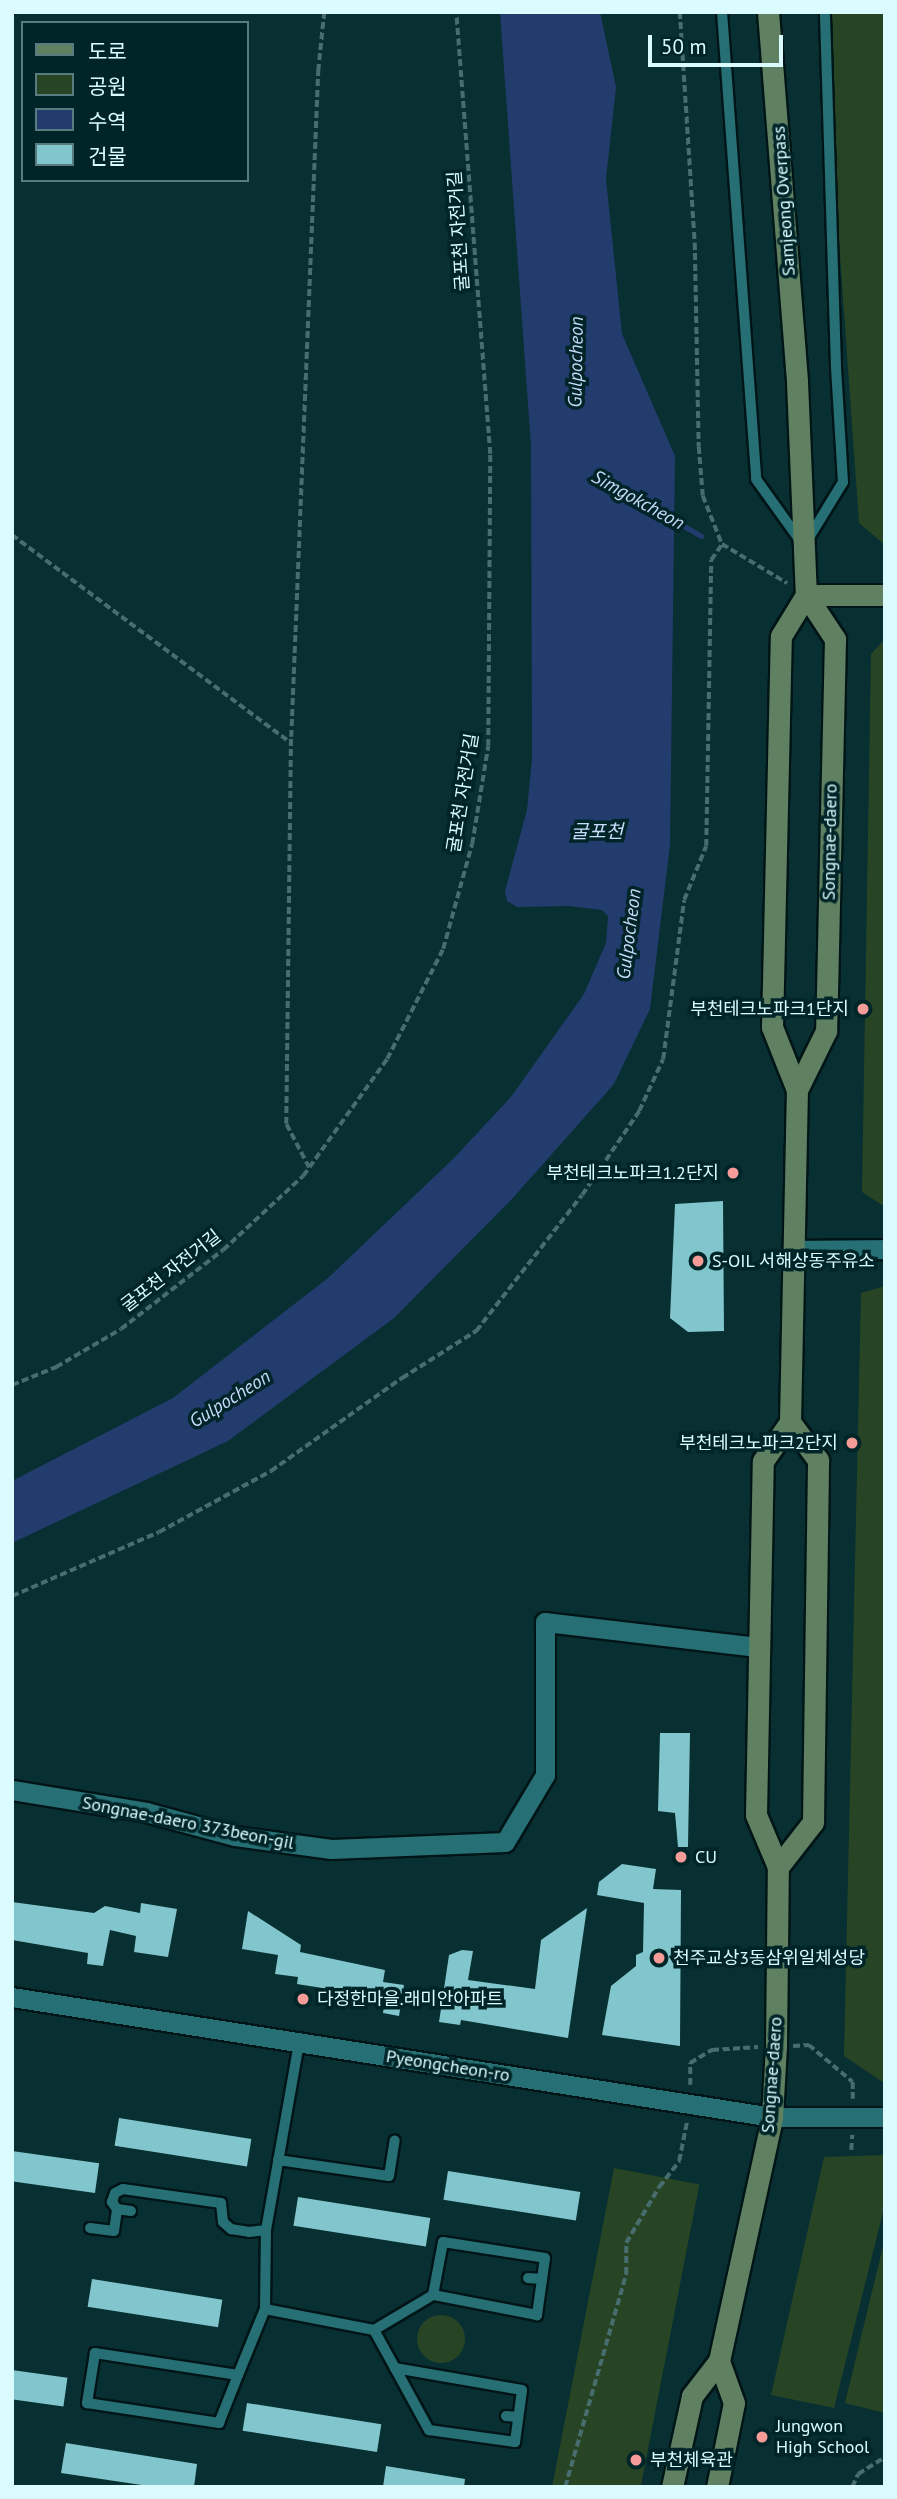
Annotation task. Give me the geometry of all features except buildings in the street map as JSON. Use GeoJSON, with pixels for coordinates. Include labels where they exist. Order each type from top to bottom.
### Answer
{"type":"FeatureCollection","features":[{"type":"Feature","properties":{"kind":"street","name":"Samjeong Overpass"},"geometry":{"type":"LineString","coordinates":[[771,14],[797,382],[804,547]]}},
{"type":"Feature","properties":{"kind":"street"},"geometry":{"type":"LineString","coordinates":[[804,547],[806,595],[885,594]]}},
{"type":"Feature","properties":{"kind":"street","name":"Songnae-daero"},"geometry":{"type":"LineString","coordinates":[[672,2487],[692,2396],[719,2361],[772,2117],[776,2046],[778,1867],[756,1815],[763,1461],[790,1422],[797,1090],[772,1027],[772,1013],[781,636],[806,595],[835,639],[826,1031],[797,1090]]}},
{"type":"Feature","properties":{"kind":"street"},"geometry":{"type":"LineString","coordinates":[[794,1250],[885,1249]]}},
{"type":"Feature","properties":{"kind":"street"},"geometry":{"type":"LineString","coordinates":[[778,1867],[813,1822],[818,1460],[790,1422]]}},
{"type":"Feature","properties":{"kind":"street","name":"Songnae-daero 373beon-gil"},"geometry":{"type":"LineString","coordinates":[[12,1790],[146,1812],[235,1836],[331,1849],[505,1842],[545,1775],[545,1622],[759,1647]]}},
{"type":"Feature","properties":{"kind":"street","name":"Pyeongcheon-ro"},"geometry":{"type":"LineString","coordinates":[[12,1997],[772,2117],[885,2117]]}},
{"type":"Feature","properties":{"kind":"street"},"geometry":{"type":"LineString","coordinates":[[717,2487],[734,2403],[719,2361]]}},
{"type":"Feature","properties":{"kind":"lane"},"geometry":{"type":"LineString","coordinates":[[722,12],[756,480],[804,547],[843,482],[836,366],[825,12]]}},
{"type":"Feature","properties":{"kind":"lane"},"geometry":{"type":"LineString","coordinates":[[238,2375],[95,2353],[88,2403],[219,2423],[265,2309],[266,2230],[299,2042]]}},
{"type":"Feature","properties":{"kind":"lane"},"geometry":{"type":"LineString","coordinates":[[278,2160],[389,2176],[395,2140]]}},
{"type":"Feature","properties":{"kind":"lane"},"geometry":{"type":"LineString","coordinates":[[131,2211],[117,2208],[112,2202],[115,2193],[123,2189],[221,2203],[223,2222],[231,2229],[249,2232],[266,2230]]}},
{"type":"Feature","properties":{"kind":"lane"},"geometry":{"type":"LineString","coordinates":[[90,2228],[114,2231],[117,2208]]}},
{"type":"Feature","properties":{"kind":"lane"},"geometry":{"type":"LineString","coordinates":[[265,2309],[374,2330],[433,2295],[537,2315],[545,2258],[443,2242],[433,2295]]}},
{"type":"Feature","properties":{"kind":"lane"},"geometry":{"type":"LineString","coordinates":[[528,2278],[542,2280]]}},
{"type":"Feature","properties":{"kind":"lane"},"geometry":{"type":"LineString","coordinates":[[374,2330],[429,2430],[515,2442],[522,2390],[395,2368]]}},
{"type":"Feature","properties":{"kind":"lane"},"geometry":{"type":"LineString","coordinates":[[506,2416],[518,2417]]}},
{"type":"Feature","properties":{"kind":"path"},"geometry":{"type":"LineString","coordinates":[[309,1168],[286,1124],[291,744],[317,84],[324,12]]}},
{"type":"Feature","properties":{"kind":"path","name":"굴포천 자전거길"},"geometry":{"type":"LineString","coordinates":[[12,1385],[56,1367],[121,1329],[223,1250],[309,1168],[387,1059],[443,948],[472,844],[488,746],[490,454],[456,12]]}},
{"type":"Feature","properties":{"kind":"path"},"geometry":{"type":"LineString","coordinates":[[680,12],[695,243],[699,447],[703,496],[722,544],[806,595]]}},
{"type":"Feature","properties":{"kind":"path"},"geometry":{"type":"LineString","coordinates":[[12,535],[291,744]]}},
{"type":"Feature","properties":{"kind":"path"},"geometry":{"type":"LineString","coordinates":[[12,1597],[159,1532],[271,1472],[402,1378],[476,1331],[582,1195],[639,1111],[663,1059],[684,900],[706,846],[711,560],[722,544]]}},
{"type":"Feature","properties":{"kind":"path"},"geometry":{"type":"LineString","coordinates":[[565,2487],[626,2274],[626,2243],[659,2187],[679,2161],[690,2104],[690,2063],[712,2050],[809,2045],[853,2082],[850,2150]]}},
{"type":"Feature","properties":{"kind":"path"},"geometry":{"type":"LineString","coordinates":[[852,2487],[859,2474],[885,2458]]}},
{"type":"Feature","properties":{"kind":"green space"},"geometry":{"type":"Polygon","coordinates":[[[826,12],[885,12],[885,545],[859,523],[827,72],[826,12]]]}},
{"type":"Feature","properties":{"kind":"green space"},"geometry":{"type":"Polygon","coordinates":[[[885,639],[885,1207],[862,1192],[871,654],[885,639]]]}},
{"type":"Feature","properties":{"kind":"green space"},"geometry":{"type":"Polygon","coordinates":[[[885,1286],[884,2083],[844,2056],[861,1293],[885,1286]]]}},
{"type":"Feature","properties":{"kind":"green space"},"geometry":{"type":"Polygon","coordinates":[[[885,2155],[885,2204],[834,2408],[771,2395],[824,2157],[885,2155]]]}},
{"type":"Feature","properties":{"kind":"green space"},"geometry":{"type":"Polygon","coordinates":[[[614,2168],[699,2185],[641,2487],[552,2487],[614,2168]]]}},
{"type":"Feature","properties":{"kind":"green space"},"geometry":{"type":"Polygon","coordinates":[[[885,2238],[885,2413],[845,2403],[885,2238]]]}},
{"type":"Feature","properties":{"kind":"green space"},"geometry":{"type":"Polygon","coordinates":[[[441,2315],[458,2322],[465,2339],[458,2356],[441,2363],[424,2356],[417,2339],[424,2322],[441,2315]]]}},
{"type":"Feature","properties":{"kind":"water","name":"굴포천"},"geometry":{"type":"Polygon","coordinates":[[[500,12],[600,12],[616,87],[606,179],[622,334],[675,456],[670,845],[650,1009],[614,1084],[512,1199],[394,1318],[228,1441],[12,1543],[12,1481],[173,1398],[328,1278],[454,1158],[511,1097],[584,994],[606,943],[608,916],[602,910],[569,906],[517,907],[507,901],[505,891],[527,810],[532,758],[531,446],[500,12]]]}},
{"type":"Feature","properties":{"kind":"waterway","name":"Simgokcheon"},"geometry":{"type":"LineString","coordinates":[[670,518],[701,536]]}},
{"type":"Feature","properties":{"kind":"place","name":"부천테크노파크1단지"},"geometry":{"type":"Point","coordinates":[863,1009]}},
{"type":"Feature","properties":{"kind":"place","name":"부천테크노파크1.2단지"},"geometry":{"type":"Point","coordinates":[733,1173]}},
{"type":"Feature","properties":{"kind":"place","name":"S-OIL 서해상동주유소"},"geometry":{"type":"Point","coordinates":[698,1261]}},
{"type":"Feature","properties":{"kind":"place","name":"부천테크노파크2단지"},"geometry":{"type":"Point","coordinates":[852,1443]}},
{"type":"Feature","properties":{"kind":"place","name":"CU"},"geometry":{"type":"Point","coordinates":[681,1857]}},
{"type":"Feature","properties":{"kind":"place","name":"천주교상3동삼위일체성당"},"geometry":{"type":"Point","coordinates":[659,1958]}},
{"type":"Feature","properties":{"kind":"place","name":"다정한마을.래미안아파트"},"geometry":{"type":"Point","coordinates":[303,1999]}},
{"type":"Feature","properties":{"kind":"place","name":"Jungwon High School"},"geometry":{"type":"Point","coordinates":[762,2437]}},
{"type":"Feature","properties":{"kind":"place","name":"부천체육관"},"geometry":{"type":"Point","coordinates":[636,2460]}},
{"type":"Feature","properties":{"kind":"water label","name":"Gulpocheon"},"geometry":{"type":"Point","coordinates":[576,362]}},
{"type":"Feature","properties":{"kind":"water label","name":"Gulpocheon"},"geometry":{"type":"Point","coordinates":[629,934]}},
{"type":"Feature","properties":{"kind":"water label","name":"Gulpocheon"},"geometry":{"type":"Point","coordinates":[230,1399]}}]}
